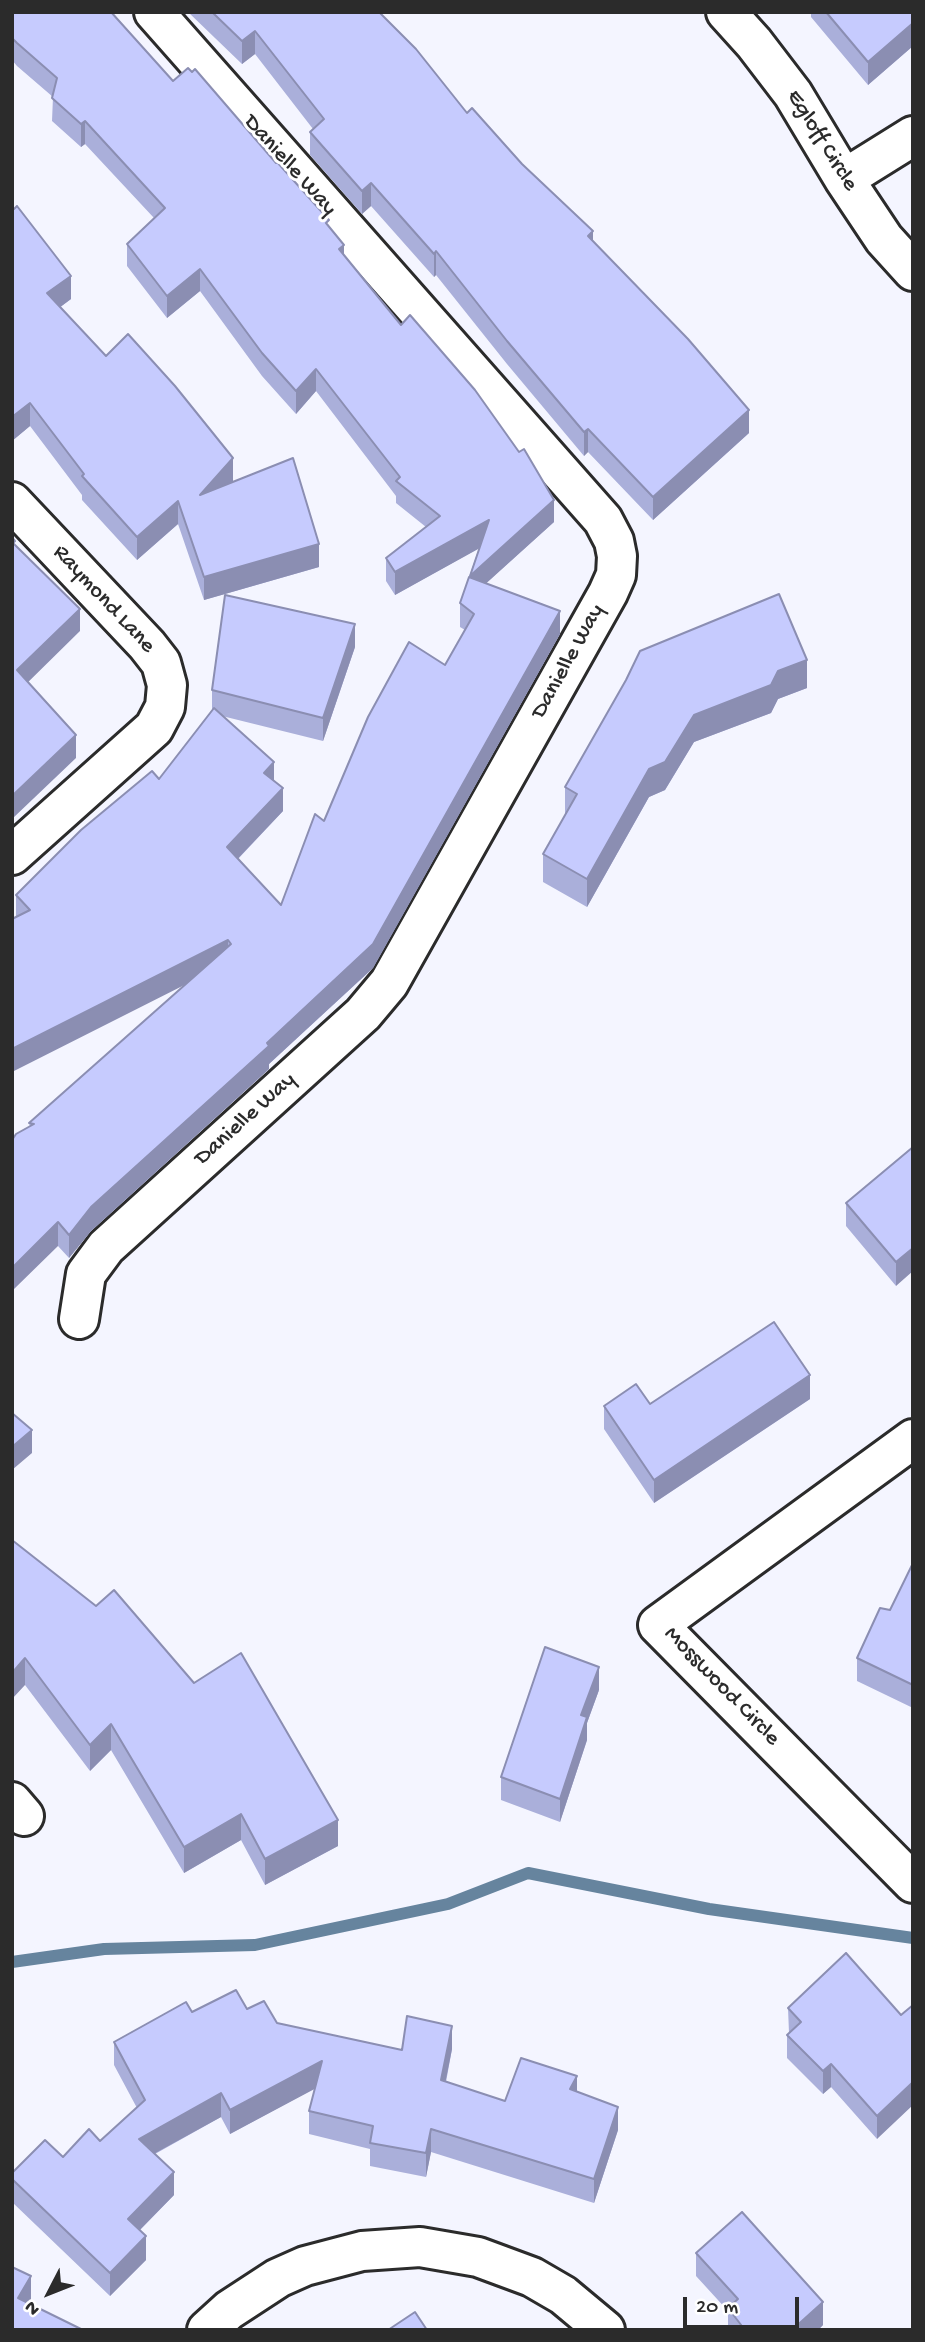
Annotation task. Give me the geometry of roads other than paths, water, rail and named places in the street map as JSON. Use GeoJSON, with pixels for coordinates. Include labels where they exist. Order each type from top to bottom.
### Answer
{"type":"FeatureCollection","features":[{"type":"Feature","properties":{"kind":"street","name":"Danielle Way"},"geometry":{"type":"LineString","coordinates":[[79,1319],[86,1274],[106,1247],[363,1014],[389,983],[616,575],[617,556],[614,541],[603,520],[154,12]]}},
{"type":"Feature","properties":{"kind":"street","name":"Egloff Circle"},"geometry":{"type":"LineString","coordinates":[[726,12],[793,94],[884,239],[913,271]]}},
{"type":"Feature","properties":{"kind":"street"},"geometry":{"type":"LineString","coordinates":[[844,179],[913,136]]}},
{"type":"Feature","properties":{"kind":"street","name":"Raymond Lane"},"geometry":{"type":"LineString","coordinates":[[12,502],[146,645],[161,663],[167,685],[165,707],[154,728],[12,855]]}},
{"type":"Feature","properties":{"kind":"street","name":"Mosswood Circle"},"geometry":{"type":"LineString","coordinates":[[913,1440],[658,1625],[913,1883]]}},
{"type":"Feature","properties":{"kind":"street"},"geometry":{"type":"LineString","coordinates":[[207,2330],[229,2311],[278,2278],[305,2266],[362,2250],[420,2247],[478,2257],[532,2277],[564,2295],[605,2330]]}},
{"type":"Feature","properties":{"kind":"waterway"},"geometry":{"type":"LineString","coordinates":[[12,1962],[104,1949],[255,1945],[448,1904],[528,1873],[709,1909],[913,1938]]}}]}
